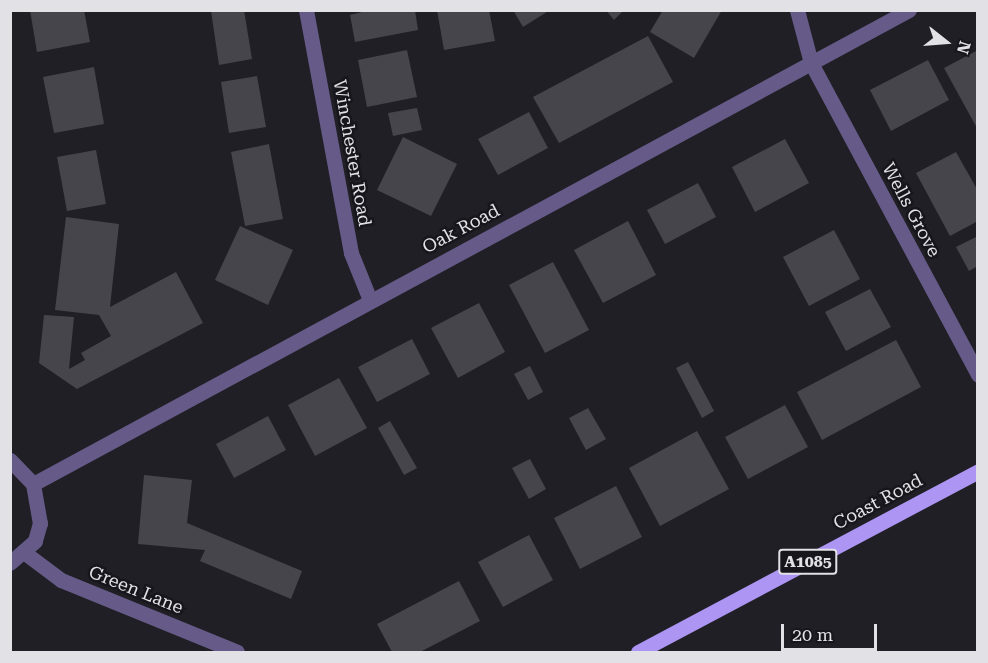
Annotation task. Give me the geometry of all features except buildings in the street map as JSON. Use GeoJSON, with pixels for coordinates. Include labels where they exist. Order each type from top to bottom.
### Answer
{"type":"FeatureCollection","features":[{"type":"Feature","properties":{"kind":"main road","name":"Coast Road"},"geometry":{"type":"LineString","coordinates":[[638,652],[978,471]]}},
{"type":"Feature","properties":{"kind":"street","name":"Winchester Road"},"geometry":{"type":"LineString","coordinates":[[306,10],[351,253],[370,300]]}},
{"type":"Feature","properties":{"kind":"street","name":"Wells Grove"},"geometry":{"type":"LineString","coordinates":[[797,10],[811,63],[978,375]]}},
{"type":"Feature","properties":{"kind":"street","name":"Oak Road"},"geometry":{"type":"LineString","coordinates":[[33,484],[909,10]]}},
{"type":"Feature","properties":{"kind":"street"},"geometry":{"type":"LineString","coordinates":[[10,460],[33,484],[40,523],[25,553],[10,563]]}},
{"type":"Feature","properties":{"kind":"street","name":"Green Lane"},"geometry":{"type":"LineString","coordinates":[[25,553],[61,580],[237,652]]}}]}
